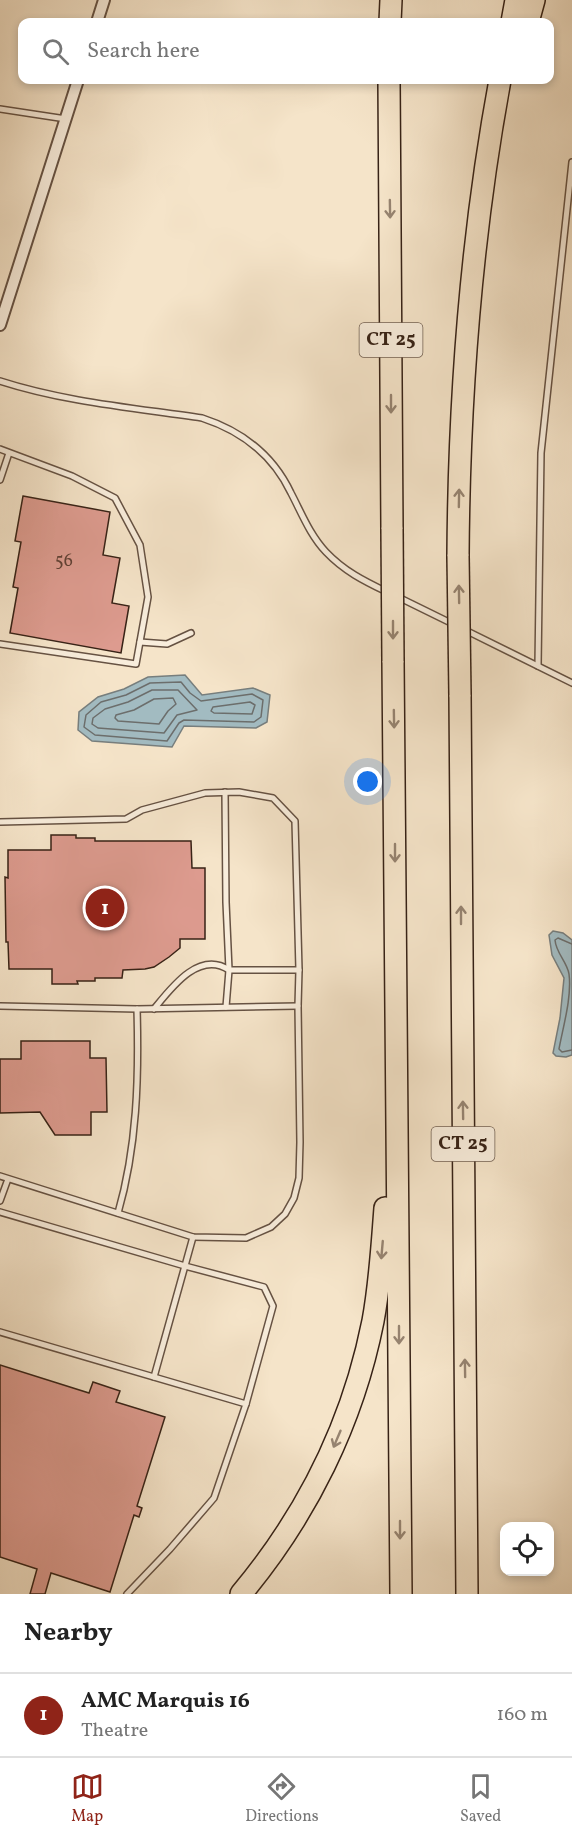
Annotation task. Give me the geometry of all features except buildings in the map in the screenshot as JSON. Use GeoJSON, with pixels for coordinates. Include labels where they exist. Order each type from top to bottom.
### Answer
{"type":"FeatureCollection","features":[{"type":"Feature","properties":{"kind":"highway"},"geometry":{"type":"LineString","coordinates":[[377,0],[377,18]]}},
{"type":"Feature","properties":{"kind":"highway"},"geometry":{"type":"LineString","coordinates":[[390,18],[391,0]]}},
{"type":"Feature","properties":{"kind":"highway"},"geometry":{"type":"LineString","coordinates":[[513,18],[516,0]]}},
{"type":"Feature","properties":{"kind":"highway"},"geometry":{"type":"LineString","coordinates":[[529,18],[534,0]]}},
{"type":"Feature","properties":{"kind":"highway"},"geometry":{"type":"LineString","coordinates":[[382,84],[389,150]]}},
{"type":"Feature","properties":{"kind":"highway","name":"CT 25"},"geometry":{"type":"LineString","coordinates":[[389,84],[401,1594]]}},
{"type":"Feature","properties":{"kind":"highway","name":"CT 25"},"geometry":{"type":"LineString","coordinates":[[467,1594],[458,556],[461,428],[470,299],[485,173],[499,84]]}},
{"type":"Feature","properties":{"kind":"highway"},"geometry":{"type":"LineString","coordinates":[[470,299],[514,84]]}},
{"type":"Feature","properties":{"kind":"highway"},"geometry":{"type":"LineString","coordinates":[[241,1594],[288,1532],[320,1476],[343,1423],[362,1367],[380,1271],[397,1066]]}},
{"type":"Feature","properties":{"kind":"highway"},"geometry":{"type":"LineString","coordinates":[[465,1402],[479,1594]]}},
{"type":"Feature","properties":{"kind":"street"},"geometry":{"type":"LineString","coordinates":[[98,18],[104,0]]}},
{"type":"Feature","properties":{"kind":"street"},"geometry":{"type":"LineString","coordinates":[[0,325],[77,84]]}},
{"type":"Feature","properties":{"kind":"lane"},"geometry":{"type":"LineString","coordinates":[[0,109],[66,119]]}},
{"type":"Feature","properties":{"kind":"lane"},"geometry":{"type":"LineString","coordinates":[[538,666],[541,453],[572,162]]}},
{"type":"Feature","properties":{"kind":"lane"},"geometry":{"type":"LineString","coordinates":[[0,381],[53,396],[202,418],[224,426],[243,436],[271,461],[282,476],[302,518],[313,535],[324,551],[348,573],[572,682]]}},
{"type":"Feature","properties":{"kind":"lane"},"geometry":{"type":"LineString","coordinates":[[0,449],[72,476],[115,498],[140,545],[148,597],[136,664],[0,644]]}},
{"type":"Feature","properties":{"kind":"lane"},"geometry":{"type":"LineString","coordinates":[[0,480],[9,453]]}},
{"type":"Feature","properties":{"kind":"lane"},"geometry":{"type":"LineString","coordinates":[[140,642],[167,644],[191,633]]}},
{"type":"Feature","properties":{"kind":"lane"},"geometry":{"type":"LineString","coordinates":[[225,792],[229,970],[226,1007]]}},
{"type":"Feature","properties":{"kind":"lane"},"geometry":{"type":"LineString","coordinates":[[0,822],[126,819],[142,810],[174,800],[205,793],[225,792],[273,798],[295,821],[300,1142],[299,1178],[294,1198],[285,1214],[272,1227],[246,1238],[193,1237],[0,1176]]}},
{"type":"Feature","properties":{"kind":"lane"},"geometry":{"type":"LineString","coordinates":[[154,1009],[186,974],[208,963],[219,963],[229,970],[299,970]]}},
{"type":"Feature","properties":{"kind":"lane"},"geometry":{"type":"LineString","coordinates":[[0,1006],[154,1009],[298,1006]]}},
{"type":"Feature","properties":{"kind":"lane"},"geometry":{"type":"LineString","coordinates":[[118,1214],[127,1180],[132,1145],[138,1077],[137,1009]]}},
{"type":"Feature","properties":{"kind":"lane"},"geometry":{"type":"LineString","coordinates":[[0,1201],[8,1179]]}},
{"type":"Feature","properties":{"kind":"lane"},"geometry":{"type":"LineString","coordinates":[[0,1212],[264,1287],[273,1306],[246,1404],[214,1498],[127,1594]]}},
{"type":"Feature","properties":{"kind":"lane"},"geometry":{"type":"LineString","coordinates":[[154,1377],[193,1237]]}},
{"type":"Feature","properties":{"kind":"lane"},"geometry":{"type":"LineString","coordinates":[[0,1332],[246,1404]]}},
{"type":"Feature","properties":{"kind":"water"},"geometry":{"type":"Polygon","coordinates":[[[185,675],[202,695],[253,688],[270,695],[267,722],[256,728],[184,726],[172,747],[92,741],[78,730],[79,712],[98,697],[124,689],[148,677],[185,675]]]}},
{"type":"Feature","properties":{"kind":"water"},"geometry":{"type":"Polygon","coordinates":[[[553,931],[563,933],[572,940],[572,1055],[566,1057],[556,1056],[553,1053],[560,1018],[564,978],[552,955],[549,935],[553,931]]]}},
{"type":"Feature","properties":{"kind":"place","name":"AMC Marquis 16"},"geometry":{"type":"Point","coordinates":[105,908]}}]}
